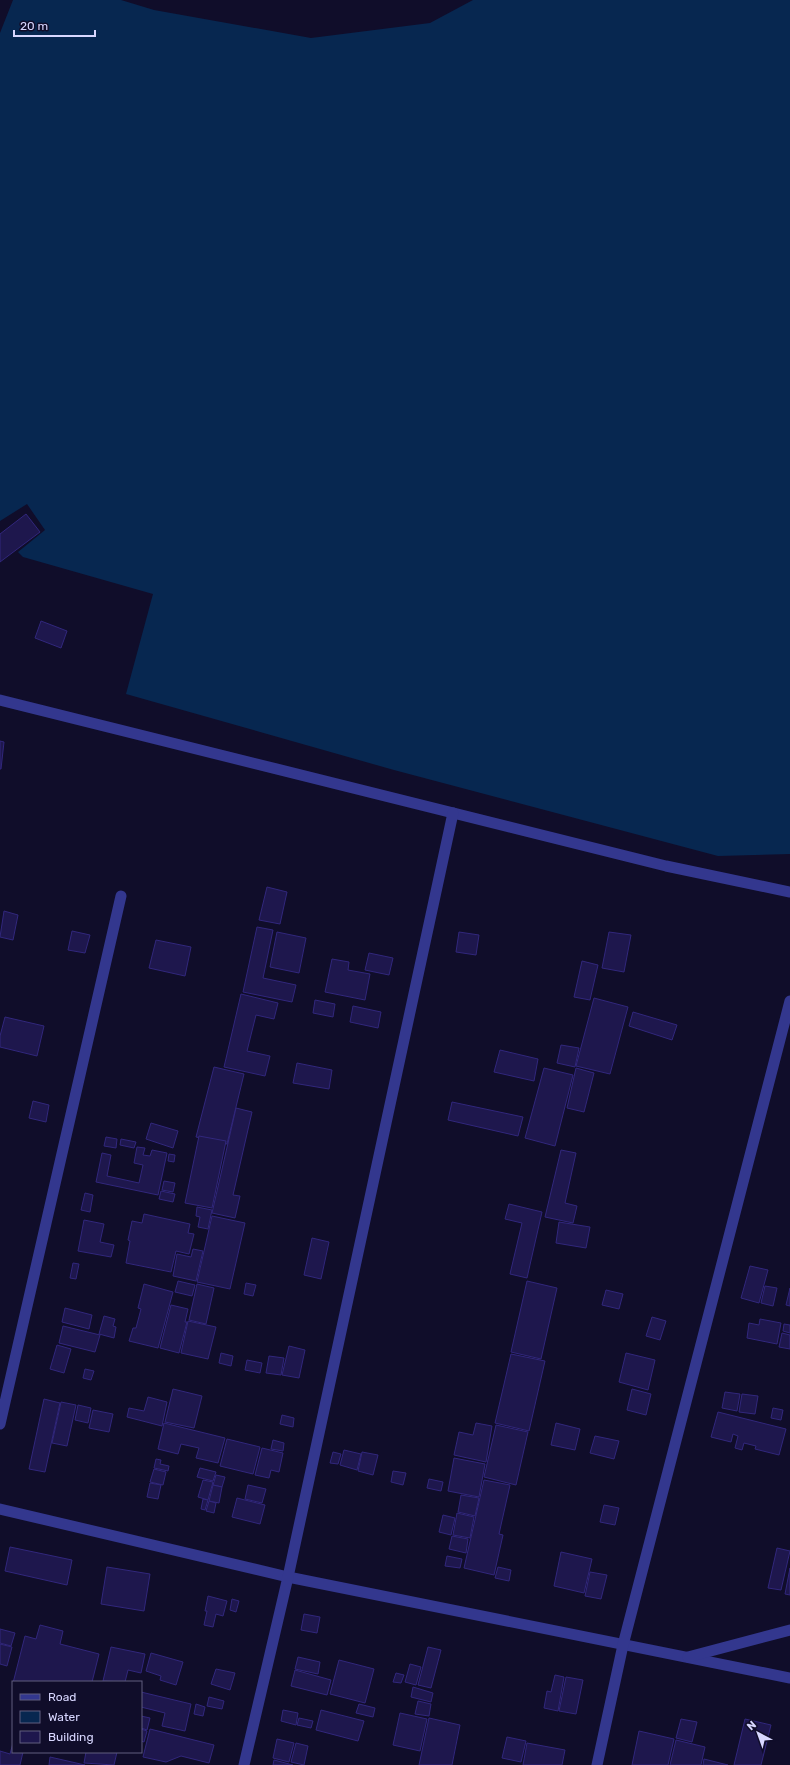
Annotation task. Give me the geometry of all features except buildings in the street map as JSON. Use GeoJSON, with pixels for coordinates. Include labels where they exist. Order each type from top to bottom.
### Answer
{"type":"FeatureCollection","features":[{"type":"Feature","properties":{"kind":"street"},"geometry":{"type":"LineString","coordinates":[[0,700],[666,866],[790,892]]}},
{"type":"Feature","properties":{"kind":"street"},"geometry":{"type":"LineString","coordinates":[[244,1765],[288,1577],[453,813]]}},
{"type":"Feature","properties":{"kind":"street"},"geometry":{"type":"LineString","coordinates":[[0,1424],[121,896]]}},
{"type":"Feature","properties":{"kind":"street"},"geometry":{"type":"LineString","coordinates":[[597,1765],[623,1645],[790,1001]]}},
{"type":"Feature","properties":{"kind":"street"},"geometry":{"type":"LineString","coordinates":[[0,1509],[288,1577],[790,1678]]}},
{"type":"Feature","properties":{"kind":"street"},"geometry":{"type":"LineString","coordinates":[[686,1658],[790,1630]]}},
{"type":"Feature","properties":{"kind":"water"},"geometry":{"type":"Polygon","coordinates":[[[13,0],[121,0],[154,10],[311,38],[430,23],[473,0],[790,0],[790,854],[718,856],[394,770],[126,694],[153,594],[23,557],[18,552],[45,530],[27,504],[0,521],[0,33],[13,0]]]}}]}
